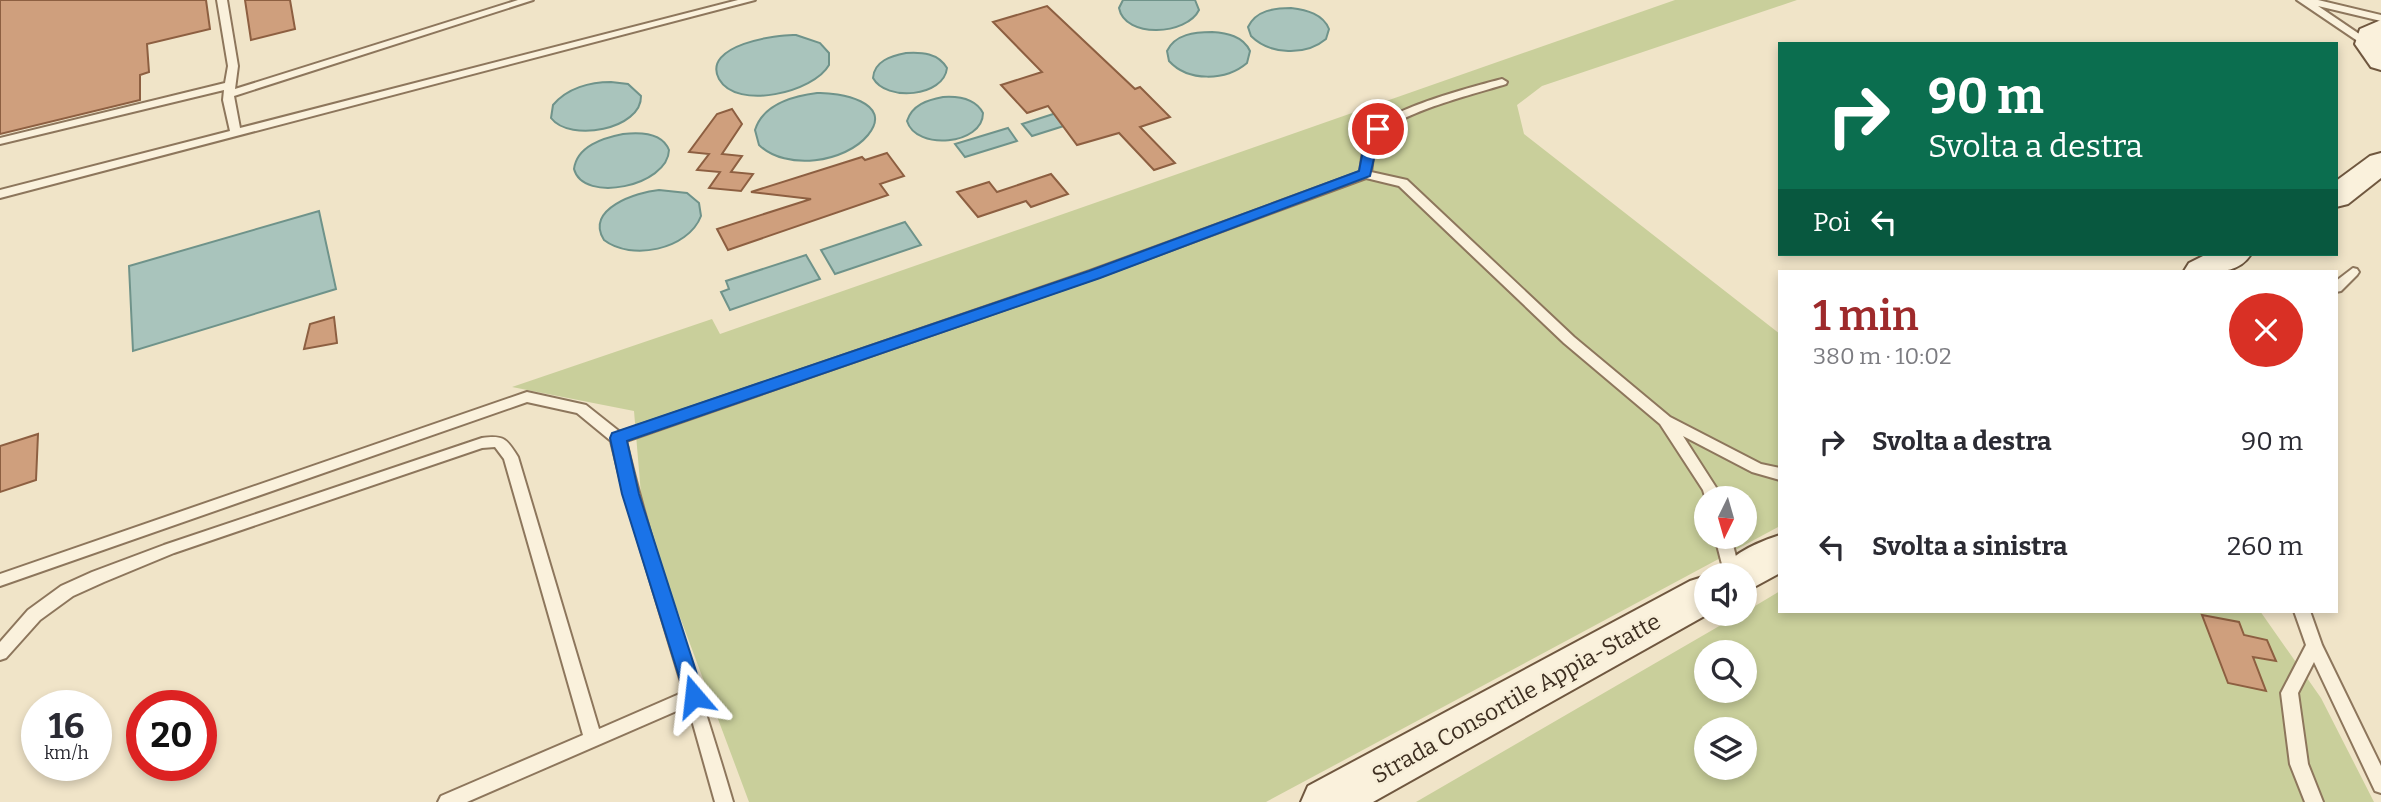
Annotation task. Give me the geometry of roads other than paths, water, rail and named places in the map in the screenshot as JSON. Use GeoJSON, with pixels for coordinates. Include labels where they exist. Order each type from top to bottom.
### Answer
{"type":"FeatureCollection","features":[{"type":"Feature","properties":{"kind":"street"},"geometry":{"type":"LineString","coordinates":[[2338,196],[2381,163]]}},
{"type":"Feature","properties":{"kind":"street"},"geometry":{"type":"LineString","coordinates":[[2338,197],[2381,175]]}},
{"type":"Feature","properties":{"kind":"street"},"geometry":{"type":"LineString","coordinates":[[2203,270],[2230,256]]}},
{"type":"Feature","properties":{"kind":"street"},"geometry":{"type":"LineString","coordinates":[[1757,565],[1778,553]]}},
{"type":"Feature","properties":{"kind":"street","name":"Strada Consortile Appia-Statte"},"geometry":{"type":"LineString","coordinates":[[1326,802],[1694,601]]}},
{"type":"Feature","properties":{"kind":"lane"},"geometry":{"type":"LineString","coordinates":[[222,0],[233,66],[230,90],[236,133]]}},
{"type":"Feature","properties":{"kind":"lane"},"geometry":{"type":"LineString","coordinates":[[0,141],[230,90],[528,0]]}},
{"type":"Feature","properties":{"kind":"lane"},"geometry":{"type":"LineString","coordinates":[[0,194],[750,0]]}},
{"type":"Feature","properties":{"kind":"lane"},"geometry":{"type":"LineString","coordinates":[[2303,0],[2381,18]]}},
{"type":"Feature","properties":{"kind":"lane"},"geometry":{"type":"LineString","coordinates":[[2303,0],[2377,44]]}},
{"type":"Feature","properties":{"kind":"lane"},"geometry":{"type":"LineString","coordinates":[[1366,174],[1370,145],[1378,129],[1405,115],[1502,82]]}},
{"type":"Feature","properties":{"kind":"lane"},"geometry":{"type":"LineString","coordinates":[[618,438],[1094,274],[1366,174],[1403,183],[1569,340],[1665,420],[1757,468],[1778,473]]}},
{"type":"Feature","properties":{"kind":"lane"},"geometry":{"type":"LineString","coordinates":[[2338,286],[2353,272]]}},
{"type":"Feature","properties":{"kind":"lane"},"geometry":{"type":"LineString","coordinates":[[0,580],[527,397],[581,409],[618,438],[631,494],[724,802]]}},
{"type":"Feature","properties":{"kind":"lane"},"geometry":{"type":"LineString","coordinates":[[1665,420],[1708,486]]}},
{"type":"Feature","properties":{"kind":"lane"},"geometry":{"type":"LineString","coordinates":[[0,653],[34,615],[67,591],[99,577],[395,471],[482,443],[498,441],[511,457],[593,738]]}},
{"type":"Feature","properties":{"kind":"lane"},"geometry":{"type":"LineString","coordinates":[[2303,613],[2314,645],[2381,785]]}},
{"type":"Feature","properties":{"kind":"lane"},"geometry":{"type":"LineString","coordinates":[[2314,645],[2289,693],[2299,764],[2314,802]]}},
{"type":"Feature","properties":{"kind":"lane"},"geometry":{"type":"LineString","coordinates":[[447,802],[694,696]]}},
{"type":"Feature","properties":{"kind":"water"},"geometry":{"type":"Polygon","coordinates":[[[1123,0],[1195,0],[1199,10],[1182,25],[1170,29],[1144,29],[1132,25],[1124,18],[1119,8],[1123,0]]]}},
{"type":"Feature","properties":{"kind":"water"},"geometry":{"type":"Polygon","coordinates":[[[1291,8],[1319,16],[1329,29],[1326,39],[1309,48],[1288,51],[1268,47],[1251,36],[1248,27],[1256,17],[1272,10],[1291,8]]]}},
{"type":"Feature","properties":{"kind":"water"},"geometry":{"type":"Polygon","coordinates":[[[1192,34],[1229,34],[1243,42],[1250,51],[1247,63],[1229,73],[1207,77],[1186,73],[1169,61],[1167,51],[1175,41],[1192,34]]]}},
{"type":"Feature","properties":{"kind":"water"},"geometry":{"type":"Polygon","coordinates":[[[796,35],[820,43],[829,53],[829,65],[821,75],[808,83],[792,90],[758,96],[728,89],[719,79],[716,67],[721,58],[731,50],[759,40],[796,35]]]}},
{"type":"Feature","properties":{"kind":"water"},"geometry":{"type":"Polygon","coordinates":[[[906,53],[924,53],[939,59],[947,68],[943,78],[936,85],[914,93],[890,91],[880,86],[873,78],[876,67],[889,58],[906,53]]]}},
{"type":"Feature","properties":{"kind":"water"},"geometry":{"type":"Polygon","coordinates":[[[611,82],[628,84],[641,96],[638,107],[630,117],[604,129],[588,131],[560,126],[551,118],[553,105],[565,94],[587,85],[611,82]]]}},
{"type":"Feature","properties":{"kind":"water"},"geometry":{"type":"Polygon","coordinates":[[[817,93],[838,94],[869,107],[874,114],[874,124],[858,145],[831,157],[799,161],[770,153],[759,145],[755,130],[765,114],[789,99],[817,93]]]}},
{"type":"Feature","properties":{"kind":"water"},"geometry":{"type":"Polygon","coordinates":[[[943,97],[971,101],[983,113],[980,124],[961,138],[948,140],[923,137],[913,131],[907,121],[912,111],[926,102],[943,97]]]}},
{"type":"Feature","properties":{"kind":"water"},"geometry":{"type":"Polygon","coordinates":[[[1072,108],[1083,120],[1032,136],[1022,124],[1072,108]]]}},
{"type":"Feature","properties":{"kind":"water"},"geometry":{"type":"Polygon","coordinates":[[[1008,128],[1017,141],[965,157],[955,144],[1008,128]]]}},
{"type":"Feature","properties":{"kind":"water"},"geometry":{"type":"Polygon","coordinates":[[[643,133],[656,136],[669,150],[665,163],[641,181],[624,186],[592,186],[581,180],[574,169],[580,154],[592,144],[623,134],[643,133]]]}},
{"type":"Feature","properties":{"kind":"water"},"geometry":{"type":"Polygon","coordinates":[[[659,190],[687,193],[699,203],[701,216],[694,228],[672,244],[643,251],[629,250],[604,240],[600,229],[601,219],[607,211],[638,194],[659,190]]]}},
{"type":"Feature","properties":{"kind":"water"},"geometry":{"type":"Polygon","coordinates":[[[319,211],[336,289],[133,351],[129,266],[319,211]]]}},
{"type":"Feature","properties":{"kind":"water"},"geometry":{"type":"Polygon","coordinates":[[[905,222],[921,245],[835,274],[821,250],[905,222]]]}},
{"type":"Feature","properties":{"kind":"water"},"geometry":{"type":"Polygon","coordinates":[[[806,255],[820,279],[730,310],[721,292],[729,289],[726,281],[806,255]]]}}]}
